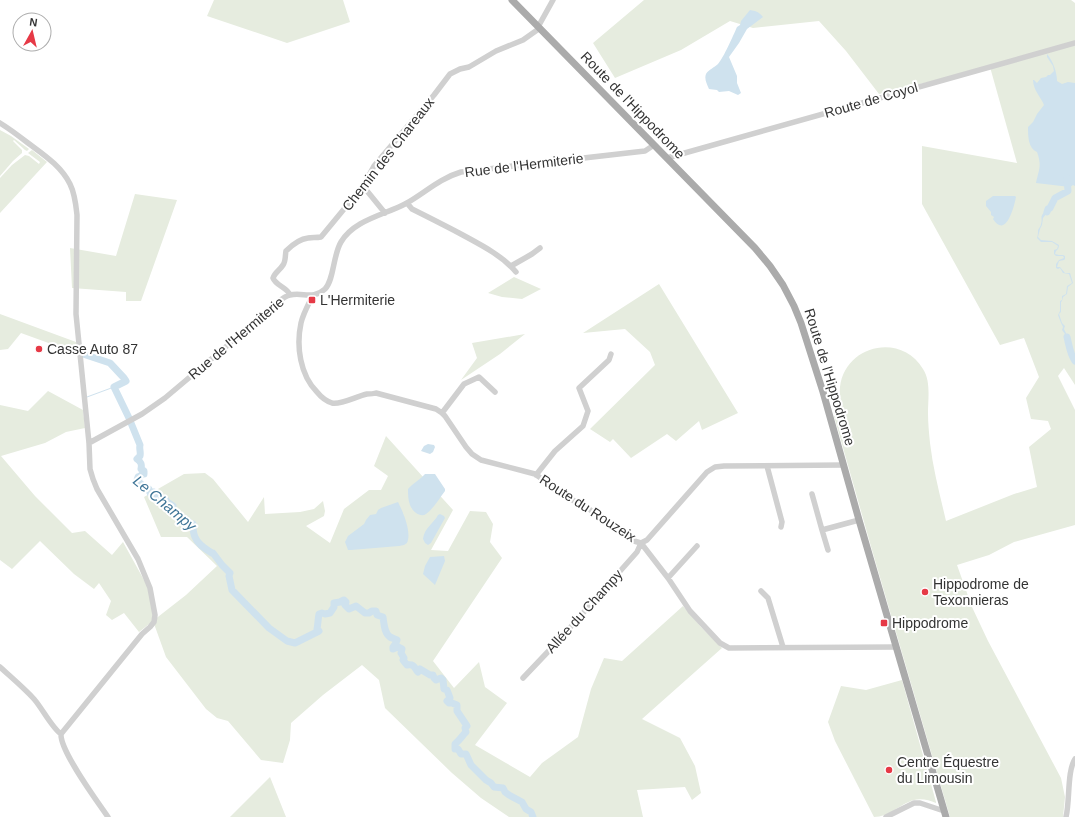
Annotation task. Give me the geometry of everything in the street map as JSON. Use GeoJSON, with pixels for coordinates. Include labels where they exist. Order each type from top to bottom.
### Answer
{"type":"FeatureCollection","features":[{"type":"Feature","properties":{"kind":"main road","name":"Route de l'Hippodrome"},"geometry":{"type":"LineString","coordinates":[[512,0],[755,248],[783,284],[801,323],[823,392],[945,814]]}},
{"type":"Feature","properties":{"kind":"street"},"geometry":{"type":"LineString","coordinates":[[539,27],[553,0]]}},
{"type":"Feature","properties":{"kind":"street","name":"Chemin des Chareaux"},"geometry":{"type":"LineString","coordinates":[[290,295],[289,291],[274,281],[273,278],[285,262],[286,251],[302,239],[321,237],[364,186],[374,166],[450,74],[460,69],[469,67],[496,51],[523,40],[539,27]]}},
{"type":"Feature","properties":{"kind":"street","name":"Route de Coyol"},"geometry":{"type":"LineString","coordinates":[[667,158],[1075,43]]}},
{"type":"Feature","properties":{"kind":"street"},"geometry":{"type":"LineString","coordinates":[[0,123],[60,168],[71,185],[77,215],[76,314],[89,443],[90,469],[97,489],[138,559],[150,588],[155,615],[154,622],[142,634],[61,734]]}},
{"type":"Feature","properties":{"kind":"street","name":"Rue de l'Hermiterie"},"geometry":{"type":"LineString","coordinates":[[89,443],[142,414],[165,398],[284,297],[290,295],[312,296],[325,289],[328,285],[335,255],[341,242],[348,233],[369,219],[407,203],[437,182],[461,172],[645,151],[654,145]]}},
{"type":"Feature","properties":{"kind":"street"},"geometry":{"type":"LineString","coordinates":[[364,186],[385,213]]}},
{"type":"Feature","properties":{"kind":"street"},"geometry":{"type":"LineString","coordinates":[[407,203],[412,209],[476,242],[497,255],[516,272]]}},
{"type":"Feature","properties":{"kind":"street"},"geometry":{"type":"LineString","coordinates":[[511,266],[540,248]]}},
{"type":"Feature","properties":{"kind":"street"},"geometry":{"type":"LineString","coordinates":[[312,296],[301,322],[299,344],[300,356],[306,378],[322,398],[337,404],[367,394],[376,394],[436,409],[442,413],[464,384],[479,377],[495,392]]}},
{"type":"Feature","properties":{"kind":"street"},"geometry":{"type":"LineString","coordinates":[[536,475],[555,451],[583,426],[588,411],[579,388],[609,360],[611,354]]}},
{"type":"Feature","properties":{"kind":"street","name":"Route du Rouzeix"},"geometry":{"type":"LineString","coordinates":[[442,413],[472,454],[481,460],[535,474],[569,498],[589,509],[634,541],[641,543],[647,540],[707,472],[715,467],[843,465]]}},
{"type":"Feature","properties":{"kind":"street"},"geometry":{"type":"LineString","coordinates":[[767,466],[782,522],[781,527]]}},
{"type":"Feature","properties":{"kind":"street"},"geometry":{"type":"LineString","coordinates":[[812,494],[828,550]]}},
{"type":"Feature","properties":{"kind":"street"},"geometry":{"type":"LineString","coordinates":[[822,530],[859,520]]}},
{"type":"Feature","properties":{"kind":"street"},"geometry":{"type":"LineString","coordinates":[[641,543],[668,578],[690,611],[720,643],[729,648],[896,647]]}},
{"type":"Feature","properties":{"kind":"street","name":"Allée du Champy"},"geometry":{"type":"LineString","coordinates":[[523,678],[560,639],[637,552],[641,543]]}},
{"type":"Feature","properties":{"kind":"street"},"geometry":{"type":"LineString","coordinates":[[668,578],[696,546]]}},
{"type":"Feature","properties":{"kind":"street"},"geometry":{"type":"LineString","coordinates":[[761,591],[768,598],[783,647]]}},
{"type":"Feature","properties":{"kind":"street"},"geometry":{"type":"LineString","coordinates":[[0,667],[27,691],[61,734],[65,748],[77,772],[108,817]]}},
{"type":"Feature","properties":{"kind":"street"},"geometry":{"type":"LineString","coordinates":[[1066,817],[1072,767],[1075,759]]}},
{"type":"Feature","properties":{"kind":"street"},"geometry":{"type":"LineString","coordinates":[[886,817],[914,803],[920,803],[945,814]]}},
{"type":"Feature","properties":{"kind":"shaded area"},"geometry":{"type":"Polygon","coordinates":[[[214,0],[343,0],[350,22],[287,43],[207,16],[214,0]]]}},
{"type":"Feature","properties":{"kind":"shaded area"},"geometry":{"type":"Polygon","coordinates":[[[644,0],[1071,0],[1075,3],[1075,385],[1064,368],[1058,376],[1075,410],[1075,525],[1014,542],[989,555],[957,565],[972,607],[988,641],[1061,778],[1065,797],[1063,817],[950,817],[834,416],[843,414],[840,387],[844,373],[852,361],[863,353],[875,348],[888,347],[901,350],[913,357],[926,374],[930,443],[946,521],[1014,494],[1037,487],[1029,447],[1051,429],[1048,421],[1031,419],[1026,398],[1039,377],[1024,338],[1000,345],[922,204],[922,146],[1017,163],[990,67],[879,94],[846,51],[819,21],[753,28],[730,21],[681,50],[615,78],[593,43],[644,0]]]}},
{"type":"Feature","properties":{"kind":"shaded area"},"geometry":{"type":"Polygon","coordinates":[[[0,130],[29,149],[27,151],[25,150],[14,140],[13,141],[22,150],[22,153],[0,176],[0,130]]]}},
{"type":"Feature","properties":{"kind":"shaded area"},"geometry":{"type":"Polygon","coordinates":[[[32,150],[47,162],[0,213],[0,178],[12,165],[25,155],[29,156],[39,164],[40,162],[28,153],[32,150]]]}},
{"type":"Feature","properties":{"kind":"shaded area"},"geometry":{"type":"Polygon","coordinates":[[[135,194],[177,200],[141,301],[126,301],[126,292],[72,288],[70,248],[116,256],[135,194]]]}},
{"type":"Feature","properties":{"kind":"shaded area"},"geometry":{"type":"Polygon","coordinates":[[[514,277],[541,289],[522,299],[502,297],[488,293],[514,277]]]}},
{"type":"Feature","properties":{"kind":"shaded area"},"geometry":{"type":"Polygon","coordinates":[[[659,284],[738,413],[702,430],[699,421],[676,441],[667,434],[631,458],[613,439],[610,442],[590,429],[655,365],[650,352],[625,329],[583,333],[659,284]]]}},
{"type":"Feature","properties":{"kind":"shaded area"},"geometry":{"type":"Polygon","coordinates":[[[0,314],[76,342],[76,353],[21,333],[8,349],[0,350],[0,314]]]}},
{"type":"Feature","properties":{"kind":"shaded area"},"geometry":{"type":"Polygon","coordinates":[[[525,334],[500,354],[461,380],[477,358],[472,343],[525,334]]]}},
{"type":"Feature","properties":{"kind":"shaded area"},"geometry":{"type":"Polygon","coordinates":[[[48,391],[83,410],[85,428],[66,432],[45,443],[1,456],[35,496],[72,533],[85,531],[112,555],[123,542],[149,589],[154,620],[186,595],[217,566],[187,537],[161,537],[144,497],[184,474],[205,473],[213,479],[248,522],[264,497],[265,514],[300,512],[314,509],[323,501],[325,511],[324,516],[306,526],[330,543],[344,509],[369,490],[381,490],[388,476],[374,466],[386,436],[453,510],[431,550],[448,551],[470,511],[486,512],[493,524],[490,542],[502,558],[433,661],[454,688],[479,662],[485,687],[507,703],[475,745],[530,777],[542,763],[578,737],[591,689],[604,658],[622,661],[683,606],[722,648],[642,719],[680,738],[695,766],[701,793],[692,800],[685,787],[637,790],[643,817],[509,817],[481,798],[452,773],[385,708],[379,680],[362,665],[323,695],[291,723],[290,740],[283,763],[261,760],[228,721],[217,718],[206,709],[166,657],[153,621],[139,632],[124,613],[112,620],[106,615],[111,601],[99,583],[94,589],[74,574],[40,541],[12,569],[0,560],[0,405],[28,411],[48,391]]]}},
{"type":"Feature","properties":{"kind":"shaded area","name":"Centre Équestre du Limousin"},"geometry":{"type":"Polygon","coordinates":[[[902,680],[936,803],[919,799],[914,800],[904,804],[890,813],[874,817],[835,741],[828,722],[841,686],[866,690],[902,680]]]}},
{"type":"Feature","properties":{"kind":"shaded area"},"geometry":{"type":"Polygon","coordinates":[[[270,777],[286,817],[230,817],[270,777]]]}},
{"type":"Feature","properties":{"kind":"water"},"geometry":{"type":"Polygon","coordinates":[[[750,10],[757,12],[763,17],[747,29],[729,57],[737,76],[737,83],[741,93],[738,95],[729,91],[719,92],[717,90],[709,89],[705,76],[706,74],[718,64],[737,27],[750,10]]]}},
{"type":"Feature","properties":{"kind":"water"},"geometry":{"type":"Polygon","coordinates":[[[1047,54],[1054,67],[1057,81],[1062,84],[1068,82],[1075,83],[1075,186],[1073,185],[1070,187],[1036,183],[1040,168],[1039,161],[1037,152],[1030,145],[1028,138],[1028,127],[1044,105],[1033,84],[1033,80],[1037,83],[1041,78],[1050,75],[1054,71],[1047,54]]]}},
{"type":"Feature","properties":{"kind":"water"},"geometry":{"type":"Polygon","coordinates":[[[1066,190],[1070,190],[1070,191],[1056,198],[1052,204],[1051,203],[1054,198],[1065,193],[1066,190]]]}},
{"type":"Feature","properties":{"kind":"water"},"geometry":{"type":"Polygon","coordinates":[[[993,196],[1016,197],[1009,219],[1002,225],[998,224],[993,219],[994,217],[991,215],[991,212],[986,206],[986,201],[993,196]]]}},
{"type":"Feature","properties":{"kind":"water"},"geometry":{"type":"Polygon","coordinates":[[[1048,209],[1043,218],[1042,225],[1038,237],[1041,240],[1052,241],[1059,245],[1059,248],[1055,254],[1065,256],[1065,259],[1059,261],[1057,267],[1060,267],[1065,273],[1070,273],[1073,283],[1068,287],[1067,294],[1063,297],[1061,302],[1061,312],[1059,314],[1062,323],[1065,326],[1064,329],[1070,346],[1069,347],[1058,315],[1062,296],[1066,294],[1067,286],[1072,283],[1069,274],[1063,273],[1060,268],[1056,268],[1056,264],[1059,260],[1064,258],[1063,256],[1056,256],[1054,254],[1054,250],[1057,249],[1058,246],[1052,242],[1041,242],[1037,238],[1038,230],[1042,222],[1042,215],[1048,209]]]}},
{"type":"Feature","properties":{"kind":"water"},"geometry":{"type":"Polygon","coordinates":[[[428,444],[434,445],[435,447],[433,452],[430,454],[421,451],[424,446],[428,444]]]}},
{"type":"Feature","properties":{"kind":"water"},"geometry":{"type":"Polygon","coordinates":[[[425,474],[435,474],[445,491],[432,509],[426,514],[421,515],[414,512],[409,503],[408,489],[425,474]]]}},
{"type":"Feature","properties":{"kind":"water"},"geometry":{"type":"Polygon","coordinates":[[[398,502],[408,528],[407,543],[399,546],[348,550],[345,542],[348,536],[364,524],[370,515],[376,514],[381,508],[398,502]]]}},
{"type":"Feature","properties":{"kind":"water"},"geometry":{"type":"Polygon","coordinates":[[[440,514],[445,518],[431,543],[428,545],[423,539],[424,535],[427,529],[440,514]]]}},
{"type":"Feature","properties":{"kind":"water"},"geometry":{"type":"Polygon","coordinates":[[[444,556],[445,561],[435,585],[423,574],[425,566],[430,557],[444,556]]]}},
{"type":"Feature","properties":{"kind":"waterway"},"geometry":{"type":"LineString","coordinates":[[1047,212],[1055,198],[1068,191],[1067,178]]}},
{"type":"Feature","properties":{"kind":"waterway"},"geometry":{"type":"LineString","coordinates":[[1067,337],[1075,361]]}},
{"type":"Feature","properties":{"kind":"waterway","name":"Le Champy"},"geometry":{"type":"LineString","coordinates":[[83,354],[110,363],[124,378],[126,381],[114,387],[129,418]]}},
{"type":"Feature","properties":{"kind":"waterway"},"geometry":{"type":"LineString","coordinates":[[87,397],[114,387]]}},
{"type":"Feature","properties":{"kind":"waterway","name":"Le Champy"},"geometry":{"type":"LineString","coordinates":[[131,423],[140,445],[140,456],[137,459],[141,463],[141,469],[144,471],[144,474],[142,474],[139,478],[138,477],[137,480],[144,487],[149,489],[150,493],[154,492],[154,496],[159,495],[159,501],[160,499],[166,500],[173,506],[171,510],[175,511],[187,520],[189,524],[193,524],[196,540],[213,553],[230,573],[229,576],[232,590],[269,628],[287,641],[295,643],[319,631],[317,629],[319,614],[330,613],[334,607],[334,603],[344,600],[346,602],[345,605],[349,609],[356,606],[365,613],[376,611],[377,615],[383,617],[388,635],[397,640],[393,649],[398,647],[402,649],[401,653],[404,658],[403,660],[407,665],[413,666],[418,672],[420,669],[430,675],[433,675],[436,680],[441,678],[443,680],[444,689],[447,690],[450,698],[447,701],[457,705],[457,711],[467,726],[465,728],[466,732],[455,744],[455,749],[458,749],[461,754],[466,754],[471,765],[494,787],[503,788],[509,795],[522,802],[526,809],[531,812],[533,817]]}},
{"type":"Feature","properties":{"kind":"place","name":"L'Hermiterie"},"geometry":{"type":"Point","coordinates":[312,300]}},
{"type":"Feature","properties":{"kind":"place","name":"Casse Auto 87"},"geometry":{"type":"Point","coordinates":[39,349]}},
{"type":"Feature","properties":{"kind":"place","name":"Hippodrome de Texonnieras"},"geometry":{"type":"Point","coordinates":[925,592]}},
{"type":"Feature","properties":{"kind":"place","name":"Hippodrome"},"geometry":{"type":"Point","coordinates":[884,623]}},
{"type":"Feature","properties":{"kind":"place","name":"Centre Équestre du Limousin"},"geometry":{"type":"Point","coordinates":[889,770]}}]}
